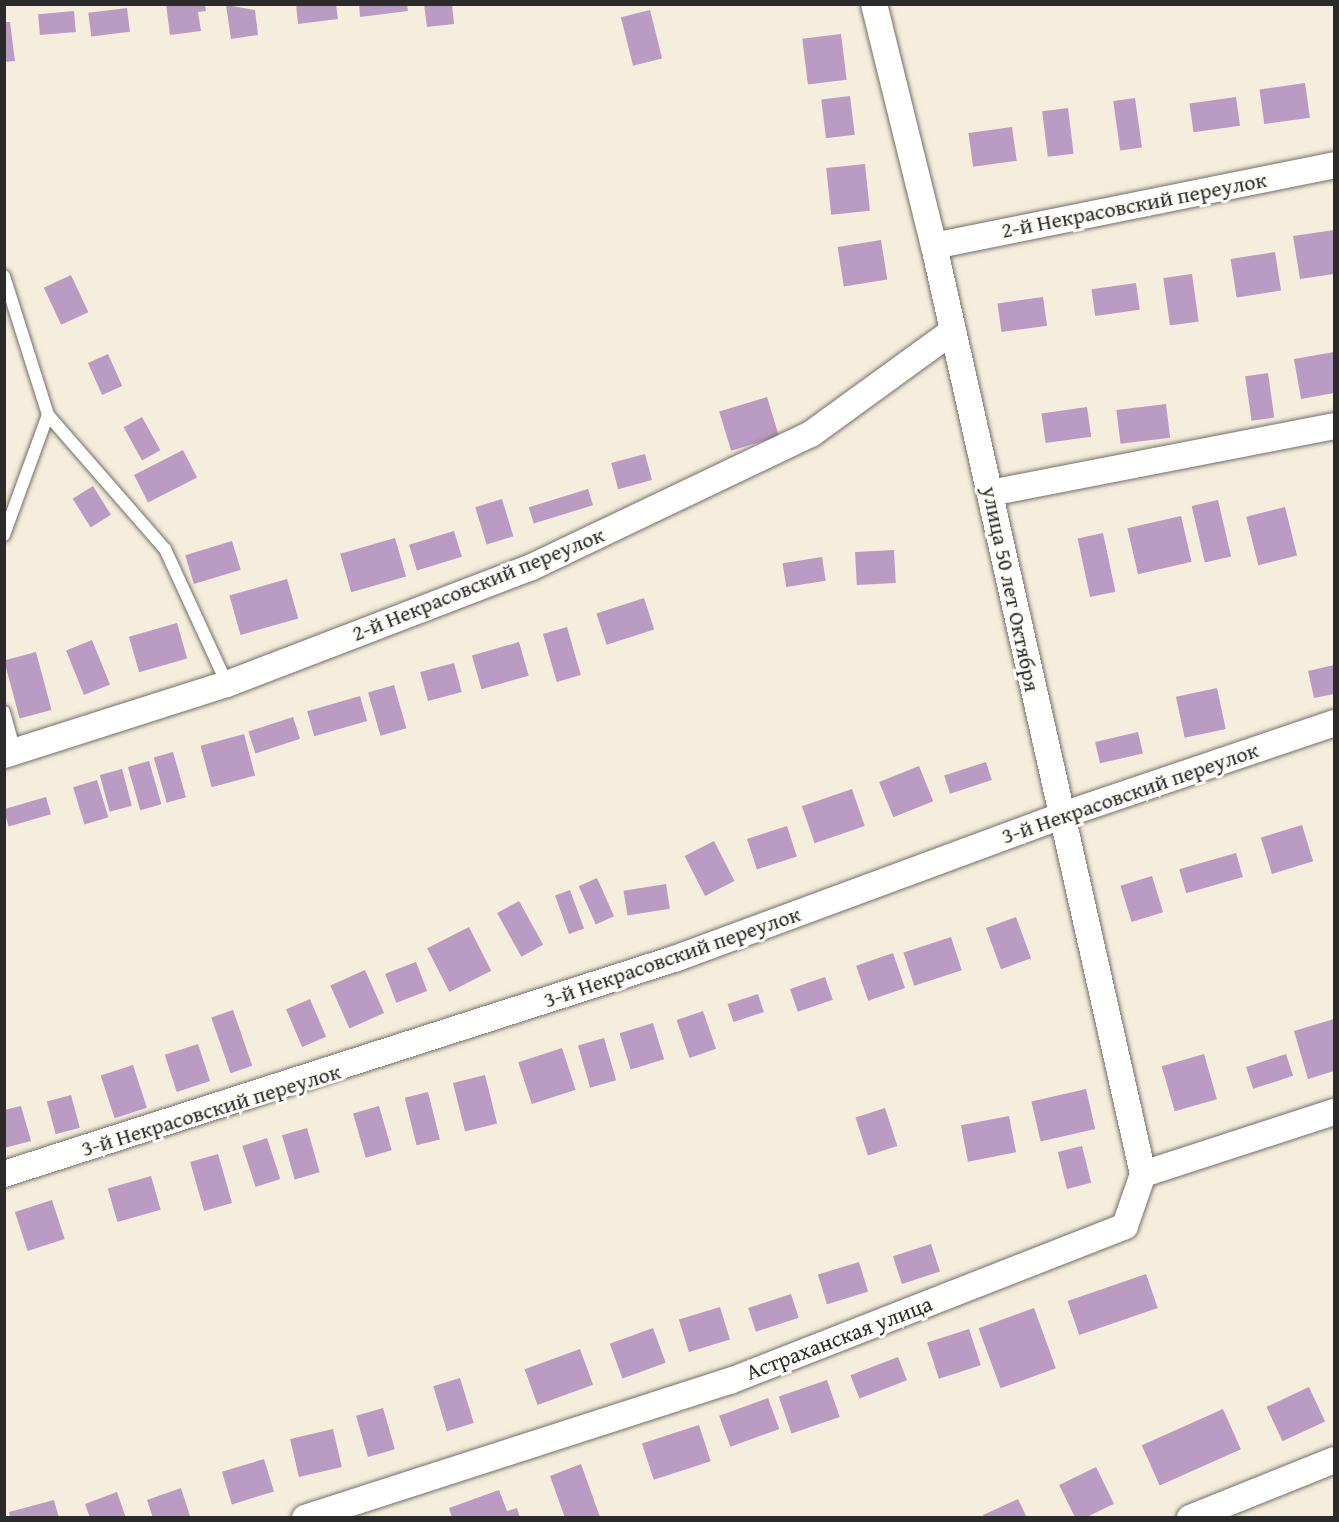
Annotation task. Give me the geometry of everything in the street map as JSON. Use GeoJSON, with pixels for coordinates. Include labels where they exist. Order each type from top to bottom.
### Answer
{"type":"FeatureCollection","features":[{"type":"Feature","properties":{"kind":"street","name":"улица 50 лет Октября"},"geometry":{"type":"LineString","coordinates":[[874,4],[934,246],[1060,816],[1143,1174]]}},
{"type":"Feature","properties":{"kind":"street","name":"2-й Некрасовский переулок"},"geometry":{"type":"LineString","coordinates":[[934,246],[1335,165]]}},
{"type":"Feature","properties":{"kind":"street","name":"2-й Некрасовский переулок"},"geometry":{"type":"LineString","coordinates":[[10,754],[228,684],[532,567],[812,434],[953,331]]}},
{"type":"Feature","properties":{"kind":"street"},"geometry":{"type":"LineString","coordinates":[[990,493],[1335,426]]}},
{"type":"Feature","properties":{"kind":"street","name":"3-й Некрасовский переулок"},"geometry":{"type":"LineString","coordinates":[[4,1174],[677,958],[1060,816],[1335,723]]}},
{"type":"Feature","properties":{"kind":"street"},"geometry":{"type":"LineString","coordinates":[[1143,1174],[1335,1112]]}},
{"type":"Feature","properties":{"kind":"street","name":"Астраханская улица"},"geometry":{"type":"LineString","coordinates":[[306,1518],[730,1381],[1125,1226],[1143,1174]]}},
{"type":"Feature","properties":{"kind":"street"},"geometry":{"type":"LineString","coordinates":[[1191,1518],[1335,1460]]}},
{"type":"Feature","properties":{"kind":"lane"},"geometry":{"type":"LineString","coordinates":[[4,276],[48,415],[165,549],[228,684]]}},
{"type":"Feature","properties":{"kind":"lane"},"geometry":{"type":"LineString","coordinates":[[4,535],[48,415]]}},
{"type":"Feature","properties":{"kind":"lane"},"geometry":{"type":"LineString","coordinates":[[4,712],[10,754]]}},
{"type":"Feature","properties":{"kind":"building"},"geometry":{"type":"Polygon","coordinates":[[[166,4],[205,4],[206,11],[198,12],[201,31],[170,35],[166,4]]]}},
{"type":"Feature","properties":{"kind":"building"},"geometry":{"type":"Polygon","coordinates":[[[296,4],[336,4],[338,19],[298,24],[296,4]]]}},
{"type":"Feature","properties":{"kind":"building"},"geometry":{"type":"Polygon","coordinates":[[[359,4],[407,4],[408,11],[360,17],[359,4]]]}},
{"type":"Feature","properties":{"kind":"building"},"geometry":{"type":"Polygon","coordinates":[[[424,4],[452,4],[454,24],[427,27],[424,4]]]}},
{"type":"Feature","properties":{"kind":"building"},"geometry":{"type":"Polygon","coordinates":[[[226,5],[255,10],[258,35],[231,39],[226,5]]]}},
{"type":"Feature","properties":{"kind":"building"},"geometry":{"type":"Polygon","coordinates":[[[127,8],[130,32],[91,37],[88,13],[127,8]]]}},
{"type":"Feature","properties":{"kind":"building"},"geometry":{"type":"Polygon","coordinates":[[[650,10],[662,59],[633,66],[621,17],[650,10]]]}},
{"type":"Feature","properties":{"kind":"building"},"geometry":{"type":"Polygon","coordinates":[[[74,11],[76,32],[40,35],[38,14],[74,11]]]}},
{"type":"Feature","properties":{"kind":"building"},"geometry":{"type":"Polygon","coordinates":[[[4,22],[10,22],[15,61],[4,62],[4,22]]]}},
{"type":"Feature","properties":{"kind":"building"},"geometry":{"type":"Polygon","coordinates":[[[841,34],[847,80],[808,84],[802,39],[841,34]]]}},
{"type":"Feature","properties":{"kind":"building"},"geometry":{"type":"Polygon","coordinates":[[[1305,83],[1310,118],[1264,124],[1259,89],[1305,83]]]}},
{"type":"Feature","properties":{"kind":"building"},"geometry":{"type":"Polygon","coordinates":[[[850,96],[855,135],[826,138],[821,100],[850,96]]]}},
{"type":"Feature","properties":{"kind":"building"},"geometry":{"type":"Polygon","coordinates":[[[1236,97],[1240,126],[1193,132],[1189,104],[1236,97]]]}},
{"type":"Feature","properties":{"kind":"building"},"geometry":{"type":"Polygon","coordinates":[[[1135,98],[1142,148],[1120,151],[1113,101],[1135,98]]]}},
{"type":"Feature","properties":{"kind":"building"},"geometry":{"type":"Polygon","coordinates":[[[1068,108],[1074,154],[1048,157],[1042,111],[1068,108]]]}},
{"type":"Feature","properties":{"kind":"building"},"geometry":{"type":"Polygon","coordinates":[[[1012,127],[1017,161],[973,167],[968,133],[1012,127]]]}},
{"type":"Feature","properties":{"kind":"building"},"geometry":{"type":"Polygon","coordinates":[[[865,164],[870,211],[831,215],[826,168],[865,164]]]}},
{"type":"Feature","properties":{"kind":"building"},"geometry":{"type":"Polygon","coordinates":[[[1334,230],[1334,274],[1300,279],[1293,236],[1334,230]]]}},
{"type":"Feature","properties":{"kind":"building"},"geometry":{"type":"Polygon","coordinates":[[[881,240],[887,280],[844,286],[838,247],[881,240]]]}},
{"type":"Feature","properties":{"kind":"building"},"geometry":{"type":"Polygon","coordinates":[[[1275,252],[1281,291],[1237,298],[1231,259],[1275,252]]]}},
{"type":"Feature","properties":{"kind":"building"},"geometry":{"type":"Polygon","coordinates":[[[1192,274],[1199,322],[1170,326],[1163,278],[1192,274]]]}},
{"type":"Feature","properties":{"kind":"building"},"geometry":{"type":"Polygon","coordinates":[[[71,275],[88,312],[61,325],[44,288],[71,275]]]}},
{"type":"Feature","properties":{"kind":"building"},"geometry":{"type":"Polygon","coordinates":[[[1136,283],[1140,310],[1095,316],[1091,289],[1136,283]]]}},
{"type":"Feature","properties":{"kind":"building"},"geometry":{"type":"Polygon","coordinates":[[[1043,297],[1047,326],[1001,332],[997,303],[1043,297]]]}},
{"type":"Feature","properties":{"kind":"building"},"geometry":{"type":"Polygon","coordinates":[[[1334,352],[1334,393],[1301,399],[1294,359],[1334,352]]]}},
{"type":"Feature","properties":{"kind":"building"},"geometry":{"type":"Polygon","coordinates":[[[108,354],[122,386],[102,395],[88,363],[108,354]]]}},
{"type":"Feature","properties":{"kind":"building"},"geometry":{"type":"Polygon","coordinates":[[[1268,373],[1274,418],[1251,421],[1245,376],[1268,373]]]}},
{"type":"Feature","properties":{"kind":"building"},"geometry":{"type":"Polygon","coordinates":[[[767,397],[779,436],[731,451],[719,412],[767,397]]]}},
{"type":"Feature","properties":{"kind":"building"},"geometry":{"type":"Polygon","coordinates":[[[1166,404],[1170,438],[1121,444],[1116,410],[1166,404]]]}},
{"type":"Feature","properties":{"kind":"building"},"geometry":{"type":"Polygon","coordinates":[[[1087,407],[1091,437],[1046,443],[1041,413],[1087,407]]]}},
{"type":"Feature","properties":{"kind":"building"},"geometry":{"type":"Polygon","coordinates":[[[142,417],[160,450],[142,460],[124,427],[142,417]]]}},
{"type":"Feature","properties":{"kind":"building"},"geometry":{"type":"Polygon","coordinates":[[[183,450],[197,478],[148,503],[134,475],[183,450]]]}},
{"type":"Feature","properties":{"kind":"building"},"geometry":{"type":"Polygon","coordinates":[[[645,454],[652,480],[618,489],[611,463],[645,454]]]}},
{"type":"Feature","properties":{"kind":"building"},"geometry":{"type":"Polygon","coordinates":[[[93,486],[111,515],[91,528],[73,499],[93,486]]]}},
{"type":"Feature","properties":{"kind":"building"},"geometry":{"type":"Polygon","coordinates":[[[588,489],[593,505],[534,523],[529,507],[588,489]]]}},
{"type":"Feature","properties":{"kind":"building"},"geometry":{"type":"Polygon","coordinates":[[[502,499],[513,536],[487,544],[475,507],[502,499]]]}},
{"type":"Feature","properties":{"kind":"building"},"geometry":{"type":"Polygon","coordinates":[[[1218,500],[1231,557],[1205,563],[1192,506],[1218,500]]]}},
{"type":"Feature","properties":{"kind":"building"},"geometry":{"type":"Polygon","coordinates":[[[1285,507],[1297,556],[1258,565],[1246,517],[1285,507]]]}},
{"type":"Feature","properties":{"kind":"building"},"geometry":{"type":"Polygon","coordinates":[[[1181,516],[1192,562],[1138,574],[1127,528],[1181,516]]]}},
{"type":"Feature","properties":{"kind":"building"},"geometry":{"type":"Polygon","coordinates":[[[454,531],[462,557],[417,571],[409,545],[454,531]]]}},
{"type":"Feature","properties":{"kind":"building"},"geometry":{"type":"Polygon","coordinates":[[[1103,533],[1115,592],[1090,597],[1078,538],[1103,533]]]}},
{"type":"Feature","properties":{"kind":"building"},"geometry":{"type":"Polygon","coordinates":[[[395,538],[406,576],[351,592],[340,554],[395,538]]]}},
{"type":"Feature","properties":{"kind":"building"},"geometry":{"type":"Polygon","coordinates":[[[232,541],[241,570],[194,584],[185,555],[232,541]]]}},
{"type":"Feature","properties":{"kind":"building"},"geometry":{"type":"Polygon","coordinates":[[[894,550],[896,583],[857,585],[855,552],[894,550]]]}},
{"type":"Feature","properties":{"kind":"building"},"geometry":{"type":"Polygon","coordinates":[[[822,557],[826,581],[786,587],[782,563],[822,557]]]}},
{"type":"Feature","properties":{"kind":"building"},"geometry":{"type":"Polygon","coordinates":[[[287,579],[298,618],[241,635],[229,596],[287,579]]]}},
{"type":"Feature","properties":{"kind":"building"},"geometry":{"type":"Polygon","coordinates":[[[644,598],[654,629],[607,645],[596,613],[644,598]]]}},
{"type":"Feature","properties":{"kind":"building"},"geometry":{"type":"Polygon","coordinates":[[[177,623],[187,659],[139,672],[129,637],[177,623]]]}},
{"type":"Feature","properties":{"kind":"building"},"geometry":{"type":"Polygon","coordinates":[[[567,627],[581,675],[557,682],[543,634],[567,627]]]}},
{"type":"Feature","properties":{"kind":"building"},"geometry":{"type":"Polygon","coordinates":[[[92,640],[110,685],[84,695],[66,650],[92,640]]]}},
{"type":"Feature","properties":{"kind":"building"},"geometry":{"type":"Polygon","coordinates":[[[519,642],[529,676],[482,689],[472,656],[519,642]]]}},
{"type":"Feature","properties":{"kind":"building"},"geometry":{"type":"Polygon","coordinates":[[[36,652],[52,710],[20,718],[4,661],[36,652]]]}},
{"type":"Feature","properties":{"kind":"building"},"geometry":{"type":"Polygon","coordinates":[[[454,663],[462,692],[428,701],[420,672],[454,663]]]}},
{"type":"Feature","properties":{"kind":"building"},"geometry":{"type":"Polygon","coordinates":[[[1334,665],[1334,694],[1314,698],[1308,671],[1334,665]]]}},
{"type":"Feature","properties":{"kind":"building"},"geometry":{"type":"Polygon","coordinates":[[[394,685],[406,728],[380,736],[368,692],[394,685]]]}},
{"type":"Feature","properties":{"kind":"building"},"geometry":{"type":"Polygon","coordinates":[[[1217,688],[1226,729],[1185,738],[1176,697],[1217,688]]]}},
{"type":"Feature","properties":{"kind":"building"},"geometry":{"type":"Polygon","coordinates":[[[360,696],[367,721],[314,736],[307,711],[360,696]]]}},
{"type":"Feature","properties":{"kind":"building"},"geometry":{"type":"Polygon","coordinates":[[[293,717],[300,739],[255,753],[248,732],[293,717]]]}},
{"type":"Feature","properties":{"kind":"building"},"geometry":{"type":"Polygon","coordinates":[[[1138,732],[1143,753],[1100,763],[1095,742],[1138,732]]]}},
{"type":"Feature","properties":{"kind":"building"},"geometry":{"type":"Polygon","coordinates":[[[244,734],[255,776],[212,787],[201,746],[244,734]]]}},
{"type":"Feature","properties":{"kind":"building"},"geometry":{"type":"Polygon","coordinates":[[[173,752],[186,797],[167,803],[154,758],[173,752]]]}},
{"type":"Feature","properties":{"kind":"building"},"geometry":{"type":"Polygon","coordinates":[[[149,761],[161,804],[140,810],[128,767],[149,761]]]}},
{"type":"Feature","properties":{"kind":"building"},"geometry":{"type":"Polygon","coordinates":[[[986,762],[992,780],[950,794],[944,776],[986,762]]]}},
{"type":"Feature","properties":{"kind":"building"},"geometry":{"type":"Polygon","coordinates":[[[919,766],[933,801],[893,817],[879,782],[919,766]]]}},
{"type":"Feature","properties":{"kind":"building"},"geometry":{"type":"Polygon","coordinates":[[[122,769],[132,806],[110,812],[100,775],[122,769]]]}},
{"type":"Feature","properties":{"kind":"building"},"geometry":{"type":"Polygon","coordinates":[[[97,780],[108,817],[84,825],[73,787],[97,780]]]}},
{"type":"Feature","properties":{"kind":"building"},"geometry":{"type":"Polygon","coordinates":[[[852,789],[865,826],[815,843],[802,806],[852,789]]]}},
{"type":"Feature","properties":{"kind":"building"},"geometry":{"type":"Polygon","coordinates":[[[46,797],[51,814],[9,826],[4,809],[46,797]]]}},
{"type":"Feature","properties":{"kind":"building"},"geometry":{"type":"Polygon","coordinates":[[[1302,825],[1313,861],[1272,874],[1261,838],[1302,825]]]}},
{"type":"Feature","properties":{"kind":"building"},"geometry":{"type":"Polygon","coordinates":[[[787,826],[797,856],[757,869],[747,839],[787,826]]]}},
{"type":"Feature","properties":{"kind":"building"},"geometry":{"type":"Polygon","coordinates":[[[714,841],[734,881],[705,896],[685,856],[714,841]]]}},
{"type":"Feature","properties":{"kind":"building"},"geometry":{"type":"Polygon","coordinates":[[[1236,853],[1243,877],[1186,893],[1179,869],[1236,853]]]}},
{"type":"Feature","properties":{"kind":"building"},"geometry":{"type":"Polygon","coordinates":[[[1152,876],[1163,912],[1132,922],[1120,886],[1152,876]]]}},
{"type":"Feature","properties":{"kind":"building"},"geometry":{"type":"Polygon","coordinates":[[[597,878],[614,916],[596,925],[579,886],[597,878]]]}},
{"type":"Feature","properties":{"kind":"building"},"geometry":{"type":"Polygon","coordinates":[[[666,884],[670,909],[627,915],[624,891],[666,884]]]}},
{"type":"Feature","properties":{"kind":"building"},"geometry":{"type":"Polygon","coordinates":[[[570,890],[584,929],[569,934],[555,895],[570,890]]]}},
{"type":"Feature","properties":{"kind":"building"},"geometry":{"type":"Polygon","coordinates":[[[519,901],[543,945],[521,957],[497,913],[519,901]]]}},
{"type":"Feature","properties":{"kind":"building"},"geometry":{"type":"Polygon","coordinates":[[[1016,917],[1031,958],[1001,969],[986,928],[1016,917]]]}},
{"type":"Feature","properties":{"kind":"building"},"geometry":{"type":"Polygon","coordinates":[[[469,927],[491,971],[449,992],[427,948],[469,927]]]}},
{"type":"Feature","properties":{"kind":"building"},"geometry":{"type":"Polygon","coordinates":[[[951,937],[962,970],[914,986],[903,952],[951,937]]]}},
{"type":"Feature","properties":{"kind":"building"},"geometry":{"type":"Polygon","coordinates":[[[893,953],[905,988],[868,1001],[856,966],[893,953]]]}},
{"type":"Feature","properties":{"kind":"building"},"geometry":{"type":"Polygon","coordinates":[[[416,962],[427,991],[396,1003],[385,974],[416,962]]]}},
{"type":"Feature","properties":{"kind":"building"},"geometry":{"type":"Polygon","coordinates":[[[365,970],[384,1013],[349,1028],[330,985],[365,970]]]}},
{"type":"Feature","properties":{"kind":"building"},"geometry":{"type":"Polygon","coordinates":[[[825,977],[833,1000],[798,1012],[790,989],[825,977]]]}},
{"type":"Feature","properties":{"kind":"building"},"geometry":{"type":"Polygon","coordinates":[[[758,994],[764,1012],[733,1022],[728,1004],[758,994]]]}},
{"type":"Feature","properties":{"kind":"building"},"geometry":{"type":"Polygon","coordinates":[[[310,999],[326,1037],[302,1047],[286,1009],[310,999]]]}},
{"type":"Feature","properties":{"kind":"building"},"geometry":{"type":"Polygon","coordinates":[[[233,1010],[252,1066],[230,1073],[211,1017],[233,1010]]]}},
{"type":"Feature","properties":{"kind":"building"},"geometry":{"type":"Polygon","coordinates":[[[703,1011],[716,1049],[690,1058],[677,1020],[703,1011]]]}},
{"type":"Feature","properties":{"kind":"building"},"geometry":{"type":"Polygon","coordinates":[[[1334,1019],[1334,1071],[1308,1079],[1294,1031],[1334,1019]]]}},
{"type":"Feature","properties":{"kind":"building"},"geometry":{"type":"Polygon","coordinates":[[[653,1023],[664,1059],[631,1070],[620,1033],[653,1023]]]}},
{"type":"Feature","properties":{"kind":"building"},"geometry":{"type":"Polygon","coordinates":[[[604,1038],[616,1080],[590,1088],[578,1045],[604,1038]]]}},
{"type":"Feature","properties":{"kind":"building"},"geometry":{"type":"Polygon","coordinates":[[[198,1044],[210,1081],[177,1092],[165,1055],[198,1044]]]}},
{"type":"Feature","properties":{"kind":"building"},"geometry":{"type":"Polygon","coordinates":[[[562,1048],[576,1090],[532,1104],[518,1062],[562,1048]]]}},
{"type":"Feature","properties":{"kind":"building"},"geometry":{"type":"Polygon","coordinates":[[[1204,1054],[1217,1099],[1175,1111],[1162,1066],[1204,1054]]]}},
{"type":"Feature","properties":{"kind":"building"},"geometry":{"type":"Polygon","coordinates":[[[1286,1054],[1293,1076],[1253,1089],[1246,1067],[1286,1054]]]}},
{"type":"Feature","properties":{"kind":"building"},"geometry":{"type":"Polygon","coordinates":[[[133,1065],[147,1108],[115,1118],[101,1076],[133,1065]]]}},
{"type":"Feature","properties":{"kind":"building"},"geometry":{"type":"Polygon","coordinates":[[[485,1075],[497,1124],[465,1131],[453,1083],[485,1075]]]}},
{"type":"Feature","properties":{"kind":"building"},"geometry":{"type":"Polygon","coordinates":[[[1086,1089],[1095,1129],[1041,1142],[1031,1102],[1086,1089]]]}},
{"type":"Feature","properties":{"kind":"building"},"geometry":{"type":"Polygon","coordinates":[[[428,1092],[440,1140],[417,1145],[405,1098],[428,1092]]]}},
{"type":"Feature","properties":{"kind":"building"},"geometry":{"type":"Polygon","coordinates":[[[71,1095],[80,1128],[56,1134],[47,1101],[71,1095]]]}},
{"type":"Feature","properties":{"kind":"building"},"geometry":{"type":"Polygon","coordinates":[[[21,1106],[31,1141],[4,1148],[4,1110],[21,1106]]]}},
{"type":"Feature","properties":{"kind":"building"},"geometry":{"type":"Polygon","coordinates":[[[379,1106],[392,1150],[366,1158],[353,1113],[379,1106]]]}},
{"type":"Feature","properties":{"kind":"building"},"geometry":{"type":"Polygon","coordinates":[[[885,1108],[897,1146],[868,1156],[856,1118],[885,1108]]]}},
{"type":"Feature","properties":{"kind":"building"},"geometry":{"type":"Polygon","coordinates":[[[1009,1116],[1016,1152],[968,1162],[961,1125],[1009,1116]]]}},
{"type":"Feature","properties":{"kind":"building"},"geometry":{"type":"Polygon","coordinates":[[[307,1128],[320,1172],[295,1179],[282,1135],[307,1128]]]}},
{"type":"Feature","properties":{"kind":"building"},"geometry":{"type":"Polygon","coordinates":[[[267,1138],[280,1179],[256,1187],[242,1146],[267,1138]]]}},
{"type":"Feature","properties":{"kind":"building"},"geometry":{"type":"Polygon","coordinates":[[[1082,1146],[1091,1183],[1067,1189],[1058,1152],[1082,1146]]]}},
{"type":"Feature","properties":{"kind":"building"},"geometry":{"type":"Polygon","coordinates":[[[218,1154],[232,1203],[204,1211],[190,1162],[218,1154]]]}},
{"type":"Feature","properties":{"kind":"building"},"geometry":{"type":"Polygon","coordinates":[[[151,1176],[161,1210],[117,1222],[108,1188],[151,1176]]]}},
{"type":"Feature","properties":{"kind":"building"},"geometry":{"type":"Polygon","coordinates":[[[52,1200],[65,1239],[28,1251],[15,1212],[52,1200]]]}},
{"type":"Feature","properties":{"kind":"building"},"geometry":{"type":"Polygon","coordinates":[[[931,1244],[940,1272],[902,1284],[893,1256],[931,1244]]]}},
{"type":"Feature","properties":{"kind":"building"},"geometry":{"type":"Polygon","coordinates":[[[859,1262],[868,1292],[827,1304],[818,1275],[859,1262]]]}},
{"type":"Feature","properties":{"kind":"building"},"geometry":{"type":"Polygon","coordinates":[[[1146,1274],[1158,1308],[1079,1335],[1068,1301],[1146,1274]]]}},
{"type":"Feature","properties":{"kind":"building"},"geometry":{"type":"Polygon","coordinates":[[[791,1294],[799,1318],[756,1332],[748,1308],[791,1294]]]}},
{"type":"Feature","properties":{"kind":"building"},"geometry":{"type":"Polygon","coordinates":[[[720,1307],[730,1340],[689,1352],[679,1320],[720,1307]]]}},
{"type":"Feature","properties":{"kind":"building"},"geometry":{"type":"Polygon","coordinates":[[[1034,1308],[1056,1368],[1000,1388],[979,1328],[1034,1308]]]}},
{"type":"Feature","properties":{"kind":"building"},"geometry":{"type":"Polygon","coordinates":[[[653,1328],[666,1363],[622,1379],[610,1344],[653,1328]]]}},
{"type":"Feature","properties":{"kind":"building"},"geometry":{"type":"Polygon","coordinates":[[[969,1329],[981,1365],[939,1379],[927,1343],[969,1329]]]}},
{"type":"Feature","properties":{"kind":"building"},"geometry":{"type":"Polygon","coordinates":[[[580,1349],[593,1385],[538,1405],[525,1369],[580,1349]]]}},
{"type":"Feature","properties":{"kind":"building"},"geometry":{"type":"Polygon","coordinates":[[[898,1357],[907,1380],[859,1399],[850,1375],[898,1357]]]}},
{"type":"Feature","properties":{"kind":"building"},"geometry":{"type":"Polygon","coordinates":[[[460,1378],[474,1423],[447,1431],[433,1386],[460,1378]]]}},
{"type":"Feature","properties":{"kind":"building"},"geometry":{"type":"Polygon","coordinates":[[[827,1380],[840,1417],[791,1433],[779,1397],[827,1380]]]}},
{"type":"Feature","properties":{"kind":"building"},"geometry":{"type":"Polygon","coordinates":[[[1309,1387],[1325,1421],[1282,1441],[1266,1407],[1309,1387]]]}},
{"type":"Feature","properties":{"kind":"building"},"geometry":{"type":"Polygon","coordinates":[[[768,1398],[779,1429],[730,1447],[719,1416],[768,1398]]]}},
{"type":"Feature","properties":{"kind":"building"},"geometry":{"type":"Polygon","coordinates":[[[383,1408],[395,1449],[368,1457],[356,1416],[383,1408]]]}},
{"type":"Feature","properties":{"kind":"building"},"geometry":{"type":"Polygon","coordinates":[[[1223,1409],[1241,1449],[1160,1485],[1142,1445],[1223,1409]]]}},
{"type":"Feature","properties":{"kind":"building"},"geometry":{"type":"Polygon","coordinates":[[[699,1425],[711,1461],[654,1480],[642,1444],[699,1425]]]}},
{"type":"Feature","properties":{"kind":"building"},"geometry":{"type":"Polygon","coordinates":[[[333,1429],[342,1467],[299,1477],[290,1439],[333,1429]]]}},
{"type":"Feature","properties":{"kind":"building"},"geometry":{"type":"Polygon","coordinates":[[[264,1459],[274,1492],[232,1504],[222,1472],[264,1459]]]}},
{"type":"Feature","properties":{"kind":"building"},"geometry":{"type":"Polygon","coordinates":[[[581,1464],[600,1517],[565,1518],[550,1476],[581,1464]]]}},
{"type":"Feature","properties":{"kind":"building"},"geometry":{"type":"Polygon","coordinates":[[[1096,1467],[1114,1504],[1085,1518],[1075,1518],[1059,1485],[1096,1467]]]}},
{"type":"Feature","properties":{"kind":"building"},"geometry":{"type":"Polygon","coordinates":[[[181,1488],[190,1516],[153,1518],[147,1500],[181,1488]]]}},
{"type":"Feature","properties":{"kind":"building"},"geometry":{"type":"Polygon","coordinates":[[[499,1490],[507,1511],[517,1508],[520,1518],[452,1518],[449,1508],[499,1490]]]}},
{"type":"Feature","properties":{"kind":"building"},"geometry":{"type":"Polygon","coordinates":[[[117,1492],[126,1518],[90,1518],[85,1504],[117,1492]]]}},
{"type":"Feature","properties":{"kind":"building"},"geometry":{"type":"Polygon","coordinates":[[[1018,1499],[1027,1518],[985,1518],[983,1515],[1018,1499]]]}},
{"type":"Feature","properties":{"kind":"building"},"geometry":{"type":"Polygon","coordinates":[[[54,1500],[59,1518],[10,1518],[9,1512],[54,1500]]]}}]}
